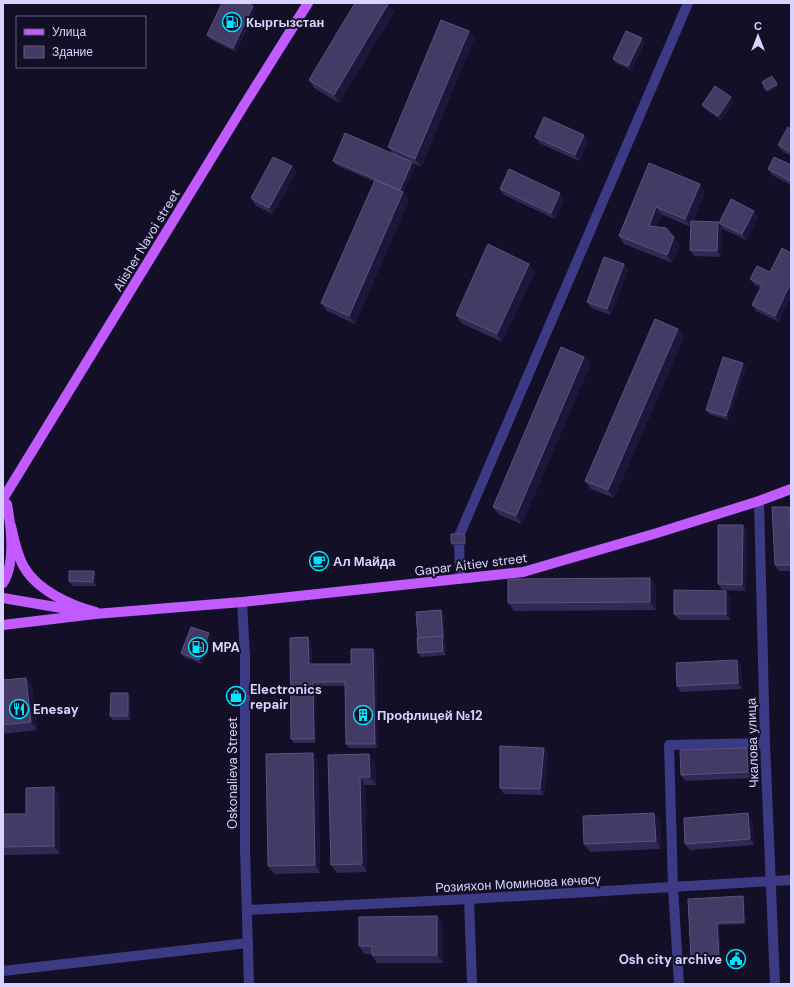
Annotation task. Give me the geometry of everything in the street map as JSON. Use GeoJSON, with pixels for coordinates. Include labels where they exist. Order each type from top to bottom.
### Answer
{"type":"FeatureCollection","features":[{"type":"Feature","properties":{"kind":"main road","name":"Alisher Navoi street"},"geometry":{"type":"LineString","coordinates":[[6,498],[244,105],[308,3]]}},
{"type":"Feature","properties":{"kind":"main road","name":"Gapar Aitiev street"},"geometry":{"type":"LineString","coordinates":[[3,625],[99,614],[242,602],[523,572],[657,533],[759,501],[791,488]]}},
{"type":"Feature","properties":{"kind":"main road"},"geometry":{"type":"LineString","coordinates":[[3,583],[9,568],[6,498]]}},
{"type":"Feature","properties":{"kind":"main road"},"geometry":{"type":"LineString","coordinates":[[7,523],[25,568],[36,582],[43,588],[67,602],[99,614]]}},
{"type":"Feature","properties":{"kind":"main road","name":"Gapar Aitiev street"},"geometry":{"type":"LineString","coordinates":[[3,598],[99,614]]}},
{"type":"Feature","properties":{"kind":"street"},"geometry":{"type":"LineString","coordinates":[[460,579],[459,536],[688,3]]}},
{"type":"Feature","properties":{"kind":"street","name":"Чкалова улица"},"geometry":{"type":"LineString","coordinates":[[759,501],[765,743],[775,984]]}},
{"type":"Feature","properties":{"kind":"street","name":"Oskonalieva Street"},"geometry":{"type":"LineString","coordinates":[[242,602],[244,656],[245,842],[249,984]]}},
{"type":"Feature","properties":{"kind":"street"},"geometry":{"type":"LineString","coordinates":[[679,984],[672,887],[669,745],[765,743]]}},
{"type":"Feature","properties":{"kind":"street","name":"Розияхон Моминова көчөсү"},"geometry":{"type":"LineString","coordinates":[[247,910],[469,899],[791,880]]}},
{"type":"Feature","properties":{"kind":"street"},"geometry":{"type":"LineString","coordinates":[[469,899],[472,984]]}},
{"type":"Feature","properties":{"kind":"street"},"geometry":{"type":"LineString","coordinates":[[3,971],[248,943]]}},
{"type":"Feature","properties":{"kind":"building"},"geometry":{"type":"Polygon","coordinates":[[[222,3],[247,3],[253,6],[233,48],[207,35],[222,3]]]}},
{"type":"Feature","properties":{"kind":"building"},"geometry":{"type":"Polygon","coordinates":[[[355,3],[388,4],[334,95],[309,80],[355,3]]]}},
{"type":"Feature","properties":{"kind":"building"},"geometry":{"type":"Polygon","coordinates":[[[441,20],[469,31],[415,159],[388,147],[441,20]]]}},
{"type":"Feature","properties":{"kind":"building"},"geometry":{"type":"Polygon","coordinates":[[[626,31],[642,38],[628,66],[613,59],[626,31]]]}},
{"type":"Feature","properties":{"kind":"building"},"geometry":{"type":"Polygon","coordinates":[[[772,76],[777,84],[766,90],[762,82],[772,76]]]}},
{"type":"Feature","properties":{"kind":"building"},"geometry":{"type":"Polygon","coordinates":[[[715,86],[731,97],[718,116],[702,105],[715,86]]]}},
{"type":"Feature","properties":{"kind":"building"},"geometry":{"type":"Polygon","coordinates":[[[544,117],[584,135],[575,155],[535,137],[544,117]]]}},
{"type":"Feature","properties":{"kind":"building"},"geometry":{"type":"Polygon","coordinates":[[[788,127],[791,129],[791,152],[778,145],[788,127]]]}},
{"type":"Feature","properties":{"kind":"building"},"geometry":{"type":"Polygon","coordinates":[[[345,133],[412,162],[400,190],[333,161],[345,133]]]}},
{"type":"Feature","properties":{"kind":"building"},"geometry":{"type":"Polygon","coordinates":[[[273,157],[292,166],[269,208],[251,198],[273,157]]]}},
{"type":"Feature","properties":{"kind":"building"},"geometry":{"type":"Polygon","coordinates":[[[774,157],[791,165],[791,181],[768,169],[774,157]]]}},
{"type":"Feature","properties":{"kind":"building"},"geometry":{"type":"Polygon","coordinates":[[[649,163],[700,184],[685,219],[656,207],[649,226],[666,228],[674,237],[667,255],[619,236],[649,163]]]}},
{"type":"Feature","properties":{"kind":"building"},"geometry":{"type":"Polygon","coordinates":[[[509,169],[560,193],[551,213],[500,189],[509,169]]]}},
{"type":"Feature","properties":{"kind":"building"},"geometry":{"type":"Polygon","coordinates":[[[375,180],[403,192],[349,316],[321,303],[375,180]]]}},
{"type":"Feature","properties":{"kind":"building"},"geometry":{"type":"Polygon","coordinates":[[[731,199],[754,211],[742,234],[719,223],[731,199]]]}},
{"type":"Feature","properties":{"kind":"building"},"geometry":{"type":"Polygon","coordinates":[[[691,221],[718,222],[717,251],[690,250],[691,221]]]}},
{"type":"Feature","properties":{"kind":"building"},"geometry":{"type":"Polygon","coordinates":[[[488,244],[529,264],[497,334],[456,315],[488,244]]]}},
{"type":"Feature","properties":{"kind":"building"},"geometry":{"type":"Polygon","coordinates":[[[782,248],[791,253],[791,282],[775,316],[752,305],[762,285],[750,279],[757,266],[770,272],[782,248]]]}},
{"type":"Feature","properties":{"kind":"building"},"geometry":{"type":"Polygon","coordinates":[[[604,257],[624,264],[607,309],[587,302],[604,257]]]}},
{"type":"Feature","properties":{"kind":"building"},"geometry":{"type":"Polygon","coordinates":[[[655,319],[678,329],[608,490],[585,481],[655,319]]]}},
{"type":"Feature","properties":{"kind":"building"},"geometry":{"type":"Polygon","coordinates":[[[561,347],[584,357],[516,516],[493,507],[561,347]]]}},
{"type":"Feature","properties":{"kind":"building"},"geometry":{"type":"Polygon","coordinates":[[[723,357],[743,363],[726,416],[706,410],[723,357]]]}},
{"type":"Feature","properties":{"kind":"building"},"geometry":{"type":"Polygon","coordinates":[[[772,507],[790,507],[791,565],[775,565],[772,507]]]}},
{"type":"Feature","properties":{"kind":"building"},"geometry":{"type":"Polygon","coordinates":[[[718,525],[743,525],[742,585],[718,584],[718,525]]]}},
{"type":"Feature","properties":{"kind":"building"},"geometry":{"type":"Polygon","coordinates":[[[451,534],[464,534],[465,543],[451,543],[451,534]]]}},
{"type":"Feature","properties":{"kind":"building"},"geometry":{"type":"Polygon","coordinates":[[[69,571],[94,571],[93,582],[69,581],[69,571]]]}},
{"type":"Feature","properties":{"kind":"building"},"geometry":{"type":"Polygon","coordinates":[[[650,578],[650,602],[508,603],[508,579],[650,578]]]}},
{"type":"Feature","properties":{"kind":"building"},"geometry":{"type":"Polygon","coordinates":[[[674,590],[726,591],[726,614],[674,614],[674,590]]]}},
{"type":"Feature","properties":{"kind":"building"},"geometry":{"type":"Polygon","coordinates":[[[441,610],[443,638],[442,636],[418,638],[416,612],[441,610]]]}},
{"type":"Feature","properties":{"kind":"building","name":"MPA"},"geometry":{"type":"Polygon","coordinates":[[[191,627],[209,633],[199,660],[181,653],[191,627]]]}},
{"type":"Feature","properties":{"kind":"building"},"geometry":{"type":"Polygon","coordinates":[[[442,636],[443,651],[418,653],[417,638],[442,636]]]}},
{"type":"Feature","properties":{"kind":"building","name":"Профлицей №12"},"geometry":{"type":"Polygon","coordinates":[[[308,637],[309,664],[351,664],[351,649],[373,649],[375,744],[346,744],[345,682],[313,682],[314,739],[291,739],[290,638],[308,637]]]}},
{"type":"Feature","properties":{"kind":"building"},"geometry":{"type":"Polygon","coordinates":[[[737,660],[738,683],[677,686],[676,663],[737,660]]]}},
{"type":"Feature","properties":{"kind":"building","name":"Enesay"},"geometry":{"type":"Polygon","coordinates":[[[26,678],[31,722],[3,725],[3,680],[26,678]]]}},
{"type":"Feature","properties":{"kind":"building"},"geometry":{"type":"Polygon","coordinates":[[[111,693],[128,693],[128,716],[110,716],[111,693]]]}},
{"type":"Feature","properties":{"kind":"building"},"geometry":{"type":"Polygon","coordinates":[[[500,746],[544,748],[540,789],[500,788],[500,746]]]}},
{"type":"Feature","properties":{"kind":"building"},"geometry":{"type":"Polygon","coordinates":[[[747,748],[748,772],[681,775],[680,750],[747,748]]]}},
{"type":"Feature","properties":{"kind":"building"},"geometry":{"type":"Polygon","coordinates":[[[313,753],[315,865],[268,866],[266,754],[313,753]]]}},
{"type":"Feature","properties":{"kind":"building"},"geometry":{"type":"Polygon","coordinates":[[[369,754],[370,777],[360,777],[362,864],[331,865],[328,755],[369,754]]]}},
{"type":"Feature","properties":{"kind":"building"},"geometry":{"type":"Polygon","coordinates":[[[54,787],[54,846],[3,847],[3,814],[26,814],[26,788],[54,787]]]}},
{"type":"Feature","properties":{"kind":"building"},"geometry":{"type":"Polygon","coordinates":[[[654,813],[656,841],[584,844],[583,816],[654,813]]]}},
{"type":"Feature","properties":{"kind":"building"},"geometry":{"type":"Polygon","coordinates":[[[748,813],[750,839],[685,844],[684,818],[748,813]]]}},
{"type":"Feature","properties":{"kind":"building"},"geometry":{"type":"Polygon","coordinates":[[[743,896],[744,922],[717,923],[719,956],[691,957],[688,899],[743,896]]]}},
{"type":"Feature","properties":{"kind":"building"},"geometry":{"type":"Polygon","coordinates":[[[437,916],[437,955],[372,955],[372,946],[359,946],[359,917],[437,916]]]}},
{"type":"Feature","properties":{"kind":"place","name":"Кыргызстан"},"geometry":{"type":"Point","coordinates":[232,22]}},
{"type":"Feature","properties":{"kind":"place","name":"Ал Майда"},"geometry":{"type":"Point","coordinates":[319,561]}},
{"type":"Feature","properties":{"kind":"place","name":"MPA"},"geometry":{"type":"Point","coordinates":[198,647]}},
{"type":"Feature","properties":{"kind":"place","name":"Electronics repair"},"geometry":{"type":"Point","coordinates":[236,696]}},
{"type":"Feature","properties":{"kind":"place","name":"Enesay"},"geometry":{"type":"Point","coordinates":[19,709]}},
{"type":"Feature","properties":{"kind":"place","name":"Профлицей №12"},"geometry":{"type":"Point","coordinates":[363,715]}},
{"type":"Feature","properties":{"kind":"place","name":"Osh city archive"},"geometry":{"type":"Point","coordinates":[736,959]}}]}
